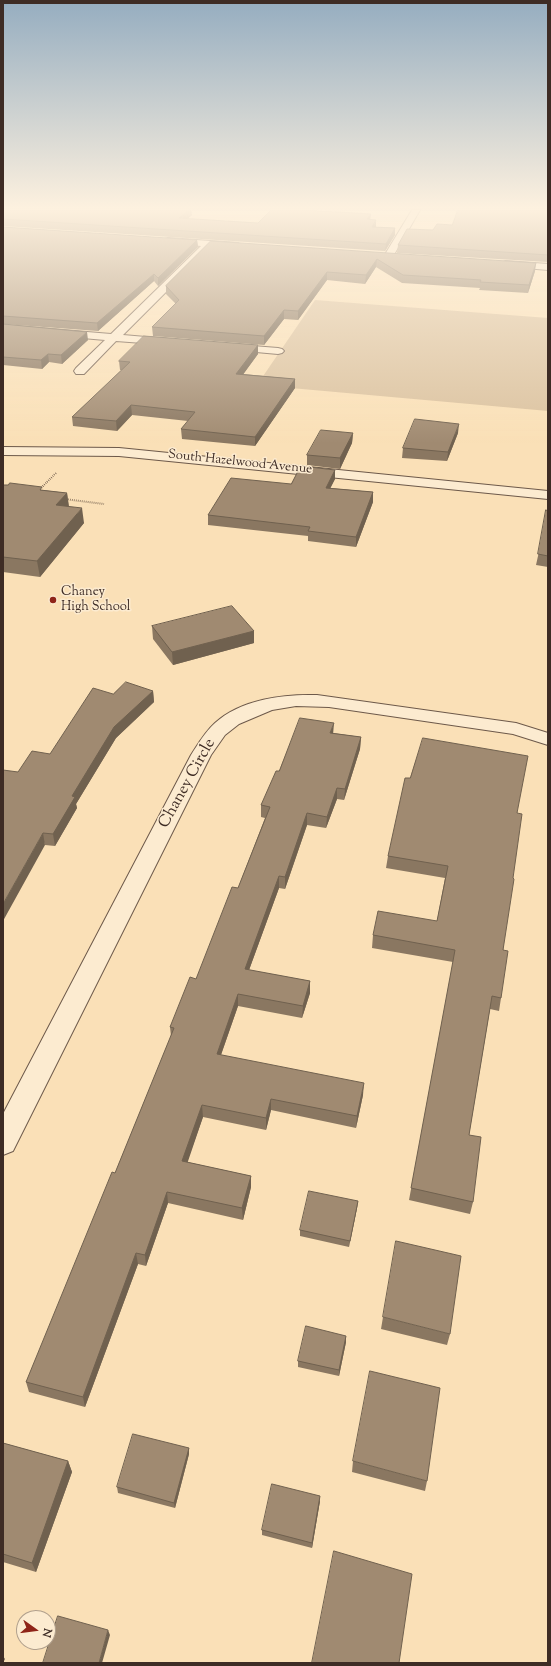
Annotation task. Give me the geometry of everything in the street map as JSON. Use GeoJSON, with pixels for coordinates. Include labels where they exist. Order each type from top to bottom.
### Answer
{"type":"FeatureCollection","features":[{"type":"Feature","properties":{"kind":"street"},"geometry":{"type":"LineString","coordinates":[[80,372],[163,288]]}},
{"type":"Feature","properties":{"kind":"street"},"geometry":{"type":"LineString","coordinates":[[3,328],[184,343]]}},
{"type":"Feature","properties":{"kind":"street"},"geometry":{"type":"LineString","coordinates":[[215,346],[278,351]]}},
{"type":"Feature","properties":{"kind":"street","name":"South Hazelwood Avenue"},"geometry":{"type":"LineString","coordinates":[[3,451],[119,452],[548,495]]}},
{"type":"Feature","properties":{"kind":"street","name":"Chaney Circle"},"geometry":{"type":"LineString","coordinates":[[3,1142],[201,755],[221,727],[238,716],[260,706],[281,701],[305,699],[329,701],[509,728],[548,739]]}},
{"type":"Feature","properties":{"kind":"path"},"geometry":{"type":"LineString","coordinates":[[39,490],[76,452]]}},
{"type":"Feature","properties":{"kind":"path"},"geometry":{"type":"LineString","coordinates":[[57,498],[104,504]]}},
{"type":"Feature","properties":{"kind":"shaded area"},"geometry":{"type":"Polygon","coordinates":[[[315,300],[548,318],[548,411],[257,385],[315,300]]]}},
{"type":"Feature","properties":{"kind":"building"},"geometry":{"type":"Polygon","coordinates":[[[3,288],[138,288],[97,323],[3,316],[3,288]]]}},
{"type":"Feature","properties":{"kind":"building"},"geometry":{"type":"Polygon","coordinates":[[[168,288],[315,288],[298,311],[284,310],[264,336],[152,327],[179,300],[168,288]]]}},
{"type":"Feature","properties":{"kind":"building"},"geometry":{"type":"Polygon","coordinates":[[[3,324],[87,332],[61,355],[48,354],[41,360],[3,357],[3,324]]]}},
{"type":"Feature","properties":{"kind":"building"},"geometry":{"type":"Polygon","coordinates":[[[144,336],[258,345],[236,374],[295,379],[255,437],[181,429],[195,412],[131,405],[116,421],[72,417],[130,362],[119,361],[144,336]]]}},
{"type":"Feature","properties":{"kind":"building"},"geometry":{"type":"Polygon","coordinates":[[[415,419],[459,424],[448,452],[403,448],[415,419]]]}},
{"type":"Feature","properties":{"kind":"building"},"geometry":{"type":"Polygon","coordinates":[[[321,430],[353,433],[340,458],[307,455],[321,430]]]}},
{"type":"Feature","properties":{"kind":"building"},"geometry":{"type":"Polygon","coordinates":[[[301,466],[335,470],[326,488],[373,492],[356,537],[308,531],[310,527],[208,515],[231,478],[291,484],[301,466]]]}},
{"type":"Feature","properties":{"kind":"building"},"geometry":{"type":"Polygon","coordinates":[[[10,483],[42,487],[40,490],[67,493],[56,505],[82,508],[37,561],[3,557],[3,485],[8,485],[10,483]]]}},
{"type":"Feature","properties":{"kind":"building"},"geometry":{"type":"Polygon","coordinates":[[[546,510],[548,511],[548,556],[538,554],[546,510]]]}},
{"type":"Feature","properties":{"kind":"building"},"geometry":{"type":"Polygon","coordinates":[[[232,606],[254,631],[172,652],[152,626],[232,606]]]}},
{"type":"Feature","properties":{"kind":"building"},"geometry":{"type":"Polygon","coordinates":[[[126,682],[153,691],[114,727],[72,796],[75,797],[53,834],[43,833],[3,904],[3,770],[18,772],[32,751],[50,754],[93,688],[113,694],[126,682]]]}},
{"type":"Feature","properties":{"kind":"building"},"geometry":{"type":"Polygon","coordinates":[[[300,718],[334,723],[330,733],[361,737],[345,789],[337,788],[327,817],[307,813],[285,877],[279,876],[245,969],[310,981],[303,1006],[238,994],[217,1054],[364,1083],[357,1116],[271,1099],[266,1118],[202,1105],[182,1161],[251,1176],[242,1208],[167,1192],[145,1255],[136,1253],[83,1397],[26,1382],[112,1172],[115,1173],[174,1028],[170,1027],[190,977],[196,979],[232,887],[238,888],[270,807],[261,805],[276,771],[279,771],[300,718]]]}},
{"type":"Feature","properties":{"kind":"building"},"geometry":{"type":"Polygon","coordinates":[[[423,738],[528,756],[517,813],[522,814],[503,950],[508,951],[501,998],[492,996],[469,1135],[481,1137],[473,1202],[411,1188],[455,950],[373,935],[378,911],[437,921],[448,866],[388,856],[405,778],[410,778],[423,738]]]}},
{"type":"Feature","properties":{"kind":"building"},"geometry":{"type":"Polygon","coordinates":[[[309,1191],[358,1201],[350,1241],[300,1230],[309,1191]]]}},
{"type":"Feature","properties":{"kind":"building"},"geometry":{"type":"Polygon","coordinates":[[[396,1241],[461,1256],[450,1334],[383,1317],[396,1241]]]}},
{"type":"Feature","properties":{"kind":"building"},"geometry":{"type":"Polygon","coordinates":[[[306,1326],[346,1336],[339,1370],[298,1361],[306,1326]]]}},
{"type":"Feature","properties":{"kind":"building"},"geometry":{"type":"Polygon","coordinates":[[[370,1371],[440,1388],[427,1481],[353,1461],[370,1371]]]}},
{"type":"Feature","properties":{"kind":"building"},"geometry":{"type":"Polygon","coordinates":[[[133,1434],[189,1448],[174,1503],[117,1487],[133,1434]]]}},
{"type":"Feature","properties":{"kind":"building"},"geometry":{"type":"Polygon","coordinates":[[[3,1443],[68,1461],[32,1563],[3,1554],[3,1443]]]}},
{"type":"Feature","properties":{"kind":"building"},"geometry":{"type":"Polygon","coordinates":[[[272,1484],[320,1496],[312,1543],[262,1530],[272,1484]]]}},
{"type":"Feature","properties":{"kind":"building"},"geometry":{"type":"Polygon","coordinates":[[[334,1551],[412,1574],[399,1663],[312,1663],[334,1551]]]}},
{"type":"Feature","properties":{"kind":"building"},"geometry":{"type":"Polygon","coordinates":[[[58,1616],[108,1630],[99,1663],[43,1663],[47,1650],[56,1650],[56,1622],[58,1616]]]}},
{"type":"Feature","properties":{"kind":"place","name":"Chaney High School"},"geometry":{"type":"Point","coordinates":[53,600]}}]}
